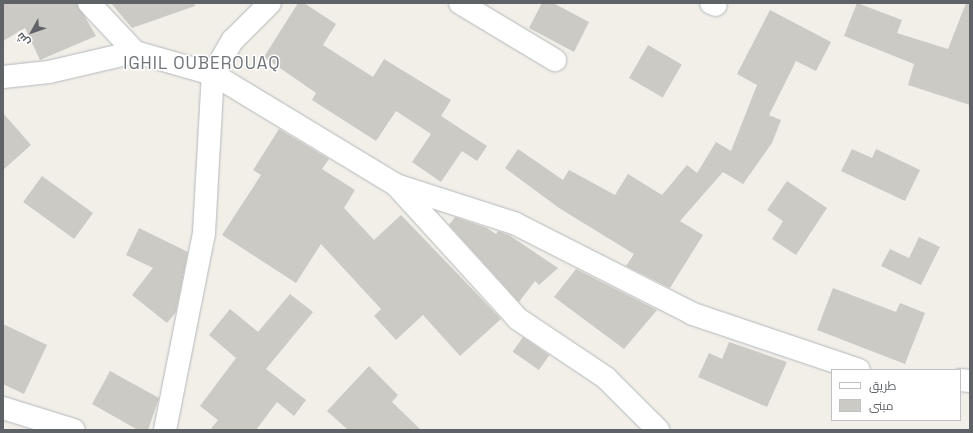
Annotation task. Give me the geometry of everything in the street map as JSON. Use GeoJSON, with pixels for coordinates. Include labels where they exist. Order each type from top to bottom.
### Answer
{"type":"FeatureCollection","features":[{"type":"Feature","properties":{"kind":"street"},"geometry":{"type":"LineString","coordinates":[[89,3],[135,52]]}},
{"type":"Feature","properties":{"kind":"street"},"geometry":{"type":"LineString","coordinates":[[165,430],[204,234],[213,74],[233,40],[270,3]]}},
{"type":"Feature","properties":{"kind":"street"},"geometry":{"type":"LineString","coordinates":[[460,3],[555,60]]}},
{"type":"Feature","properties":{"kind":"street"},"geometry":{"type":"LineString","coordinates":[[3,77],[49,72],[135,52],[213,74],[396,185],[514,223],[693,314],[856,369]]}},
{"type":"Feature","properties":{"kind":"street"},"geometry":{"type":"LineString","coordinates":[[396,185],[518,319],[606,378],[658,430]]}},
{"type":"Feature","properties":{"kind":"street"},"geometry":{"type":"LineString","coordinates":[[3,408],[63,428]]}},
{"type":"Feature","properties":{"kind":"building"},"geometry":{"type":"Polygon","coordinates":[[[3,3],[77,3],[96,36],[40,60],[25,28],[3,41],[3,3]]]}},
{"type":"Feature","properties":{"kind":"building"},"geometry":{"type":"Polygon","coordinates":[[[111,3],[194,3],[195,6],[132,28],[111,3]]]}},
{"type":"Feature","properties":{"kind":"building"},"geometry":{"type":"Polygon","coordinates":[[[298,3],[304,3],[336,24],[323,45],[373,77],[384,59],[451,100],[441,116],[487,146],[477,161],[462,151],[441,182],[412,162],[431,134],[396,111],[376,141],[312,100],[316,93],[264,57],[298,3]]]}},
{"type":"Feature","properties":{"kind":"building"},"geometry":{"type":"Polygon","coordinates":[[[542,3],[553,3],[589,22],[574,52],[529,28],[542,3]]]}},
{"type":"Feature","properties":{"kind":"building"},"geometry":{"type":"Polygon","coordinates":[[[857,3],[902,20],[897,33],[948,49],[966,3],[970,3],[970,105],[908,85],[914,64],[844,36],[857,3]]]}},
{"type":"Feature","properties":{"kind":"building"},"geometry":{"type":"Polygon","coordinates":[[[770,10],[831,42],[816,71],[796,61],[769,115],[781,120],[772,143],[743,184],[723,172],[680,221],[703,235],[670,288],[626,266],[634,254],[559,208],[505,168],[518,149],[563,180],[569,170],[615,195],[628,174],[662,195],[687,165],[697,173],[716,142],[731,151],[757,85],[737,74],[770,10]]]}},
{"type":"Feature","properties":{"kind":"building"},"geometry":{"type":"Polygon","coordinates":[[[648,45],[682,64],[663,97],[629,78],[648,45]]]}},
{"type":"Feature","properties":{"kind":"building"},"geometry":{"type":"Polygon","coordinates":[[[3,113],[31,145],[3,170],[3,113]]]}},
{"type":"Feature","properties":{"kind":"building"},"geometry":{"type":"Polygon","coordinates":[[[279,129],[329,159],[322,169],[355,190],[344,208],[374,240],[401,215],[501,319],[460,356],[423,315],[396,340],[374,316],[381,309],[321,244],[296,283],[222,235],[261,175],[253,170],[279,129]]]}},
{"type":"Feature","properties":{"kind":"building"},"geometry":{"type":"Polygon","coordinates":[[[852,149],[872,158],[876,149],[920,170],[905,201],[841,171],[852,149]]]}},
{"type":"Feature","properties":{"kind":"building"},"geometry":{"type":"Polygon","coordinates":[[[42,176],[93,213],[74,239],[23,202],[42,176]]]}},
{"type":"Feature","properties":{"kind":"building"},"geometry":{"type":"Polygon","coordinates":[[[787,181],[827,208],[796,255],[772,239],[783,221],[767,210],[787,181]]]}},
{"type":"Feature","properties":{"kind":"building"},"geometry":{"type":"Polygon","coordinates":[[[455,217],[487,228],[496,234],[498,231],[509,235],[558,268],[539,285],[535,281],[519,302],[449,225],[455,217]]]}},
{"type":"Feature","properties":{"kind":"building"},"geometry":{"type":"Polygon","coordinates":[[[139,228],[188,252],[176,312],[167,323],[132,295],[153,268],[126,255],[139,228]]]}},
{"type":"Feature","properties":{"kind":"building"},"geometry":{"type":"Polygon","coordinates":[[[919,237],[940,247],[921,285],[881,266],[890,249],[909,258],[919,237]]]}},
{"type":"Feature","properties":{"kind":"building"},"geometry":{"type":"Polygon","coordinates":[[[576,269],[657,310],[624,349],[554,297],[576,269]]]}},
{"type":"Feature","properties":{"kind":"building"},"geometry":{"type":"Polygon","coordinates":[[[833,288],[896,312],[900,303],[925,313],[905,364],[817,330],[833,288]]]}},
{"type":"Feature","properties":{"kind":"building"},"geometry":{"type":"Polygon","coordinates":[[[290,294],[313,312],[266,369],[306,400],[294,416],[277,402],[256,430],[210,430],[218,420],[200,406],[236,358],[209,335],[230,309],[258,332],[290,294]]]}},
{"type":"Feature","properties":{"kind":"building"},"geometry":{"type":"Polygon","coordinates":[[[3,324],[47,345],[24,394],[3,384],[3,324]]]}},
{"type":"Feature","properties":{"kind":"building"},"geometry":{"type":"Polygon","coordinates":[[[523,337],[549,355],[539,370],[513,352],[523,337]]]}},
{"type":"Feature","properties":{"kind":"building"},"geometry":{"type":"Polygon","coordinates":[[[729,342],[787,362],[767,407],[698,377],[709,353],[722,359],[729,342]]]}},
{"type":"Feature","properties":{"kind":"building"},"geometry":{"type":"Polygon","coordinates":[[[369,366],[398,395],[392,402],[421,430],[348,430],[327,411],[369,366]]]}},
{"type":"Feature","properties":{"kind":"building"},"geometry":{"type":"Polygon","coordinates":[[[110,371],[159,398],[148,430],[138,430],[92,404],[110,371]]]}},
{"type":"Feature","properties":{"kind":"district","name":"IGHIL OUBEROUAQ"},"geometry":{"type":"Point","coordinates":[202,64]}}]}
